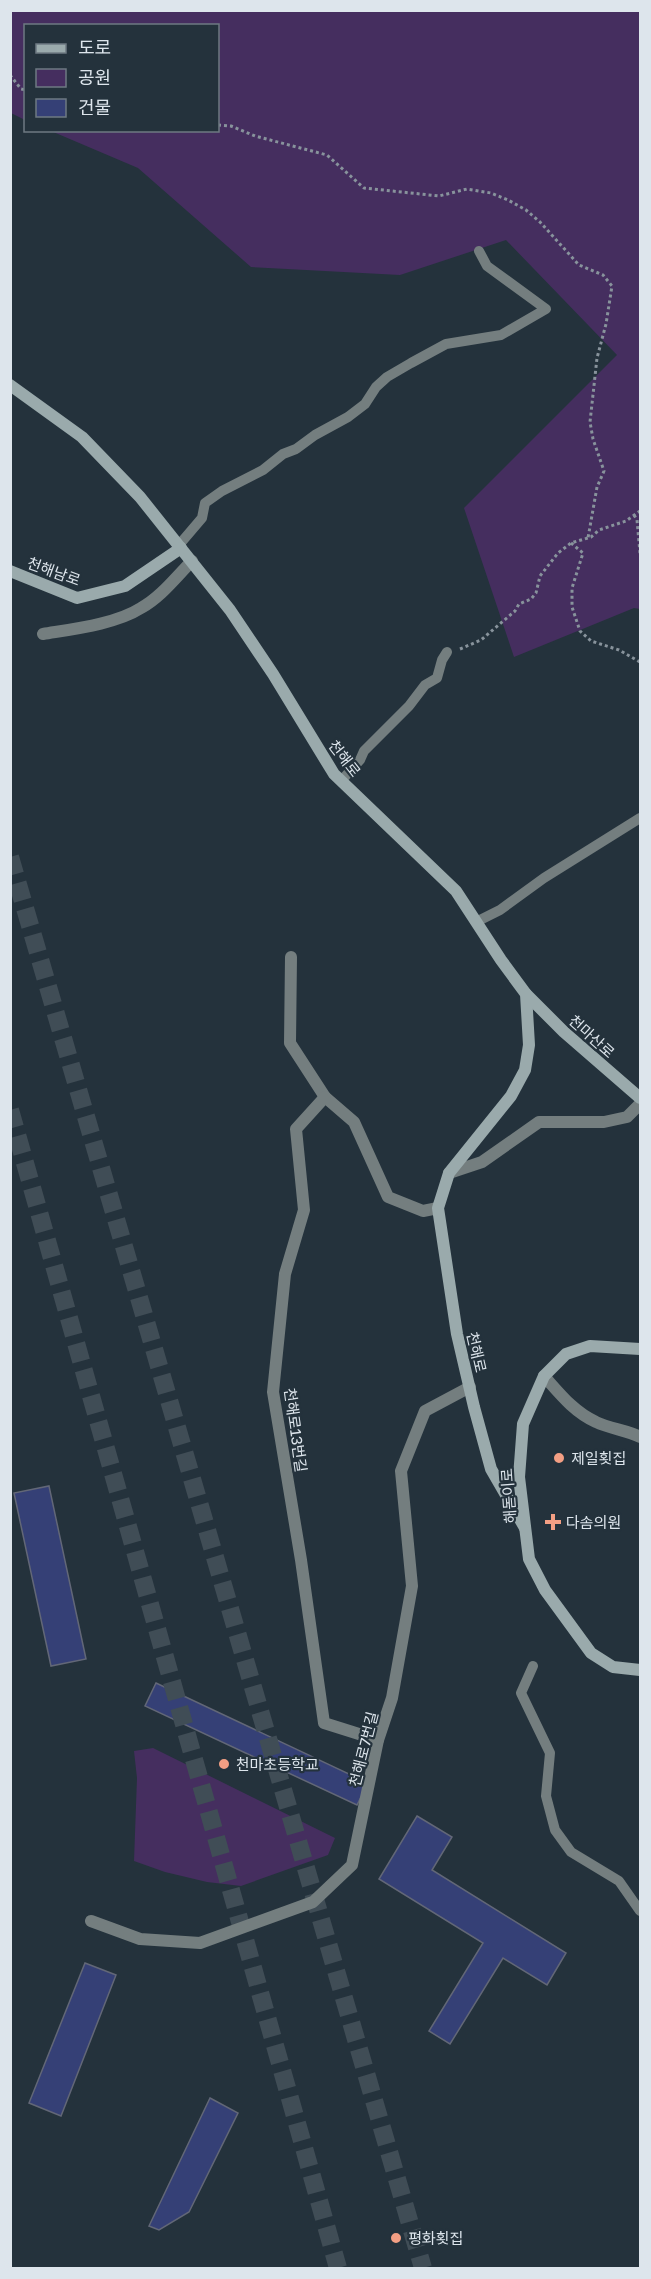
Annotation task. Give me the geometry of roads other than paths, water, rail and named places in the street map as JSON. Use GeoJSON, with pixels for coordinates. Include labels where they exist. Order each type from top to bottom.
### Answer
{"type":"FeatureCollection","features":[{"type":"Feature","properties":{"kind":"street","name":"천해로"},"geometry":{"type":"LineString","coordinates":[[10,385],[82,437],[140,497],[192,561],[254,646],[334,774],[456,891],[526,994],[529,1045],[525,1070],[512,1096],[449,1173],[438,1208],[457,1334],[491,1469],[525,1528]]}},
{"type":"Feature","properties":{"kind":"street","name":"천해남로"},"geometry":{"type":"LineString","coordinates":[[10,571],[77,598],[125,586],[180,546]]}},
{"type":"Feature","properties":{"kind":"street"},"geometry":{"type":"LineString","coordinates":[[43,634],[79,628],[132,613],[150,602],[192,561]]}},
{"type":"Feature","properties":{"kind":"street"},"geometry":{"type":"LineString","coordinates":[[291,957],[290,1043],[325,1097],[354,1122],[388,1197],[423,1211],[438,1208]]}},
{"type":"Feature","properties":{"kind":"street","name":"천마산로"},"geometry":{"type":"LineString","coordinates":[[526,994],[564,1032],[640,1098]]}},
{"type":"Feature","properties":{"kind":"street","name":"천해로13번길"},"geometry":{"type":"LineString","coordinates":[[325,1097],[296,1129],[304,1210],[285,1274],[273,1392],[301,1560],[324,1723],[378,1740]]}},
{"type":"Feature","properties":{"kind":"street"},"geometry":{"type":"LineString","coordinates":[[449,1173],[482,1162],[539,1122],[604,1122],[627,1117],[640,1104]]}},
{"type":"Feature","properties":{"kind":"street","name":"해돋이로"},"geometry":{"type":"LineString","coordinates":[[640,1349],[590,1346],[566,1354],[544,1376],[523,1424],[519,1477],[530,1559],[544,1590],[591,1653],[613,1667],[640,1670]]}},
{"type":"Feature","properties":{"kind":"street"},"geometry":{"type":"LineString","coordinates":[[544,1376],[574,1409],[597,1422],[640,1437]]}},
{"type":"Feature","properties":{"kind":"street","name":"천해로7번길"},"geometry":{"type":"LineString","coordinates":[[92,1921],[140,1939],[200,1943],[313,1902],[352,1865],[378,1740],[392,1698],[412,1586],[401,1471],[426,1411],[470,1387]]}},
{"type":"Feature","properties":{"kind":"lane"},"geometry":{"type":"LineString","coordinates":[[180,546],[202,518],[205,503],[348,417],[365,404],[376,387],[387,377],[446,344],[501,335],[546,309],[487,266],[479,251]]}},
{"type":"Feature","properties":{"kind":"lane"},"geometry":{"type":"LineString","coordinates":[[341,781],[425,685],[437,678],[447,652]]}},
{"type":"Feature","properties":{"kind":"lane"},"geometry":{"type":"LineString","coordinates":[[476,922],[500,910],[517,896],[640,818]]}},
{"type":"Feature","properties":{"kind":"lane"},"geometry":{"type":"LineString","coordinates":[[533,1666],[521,1693],[550,1753],[546,1796],[555,1830],[571,1852],[619,1881],[640,1911]]}},
{"type":"Feature","properties":{"kind":"tunnel"},"geometry":{"type":"LineString","coordinates":[[10,857],[423,2268]]}},
{"type":"Feature","properties":{"kind":"tunnel"},"geometry":{"type":"LineString","coordinates":[[10,1110],[338,2268]]}},
{"type":"Feature","properties":{"kind":"place","name":"제일횟집"},"geometry":{"type":"Point","coordinates":[559,1458]}},
{"type":"Feature","properties":{"kind":"place","name":"다솜의원"},"geometry":{"type":"Point","coordinates":[553,1522]}},
{"type":"Feature","properties":{"kind":"place","name":"천마초등학교"},"geometry":{"type":"Point","coordinates":[224,1764]}},
{"type":"Feature","properties":{"kind":"place","name":"평화횟집"},"geometry":{"type":"Point","coordinates":[396,2238]}}]}
